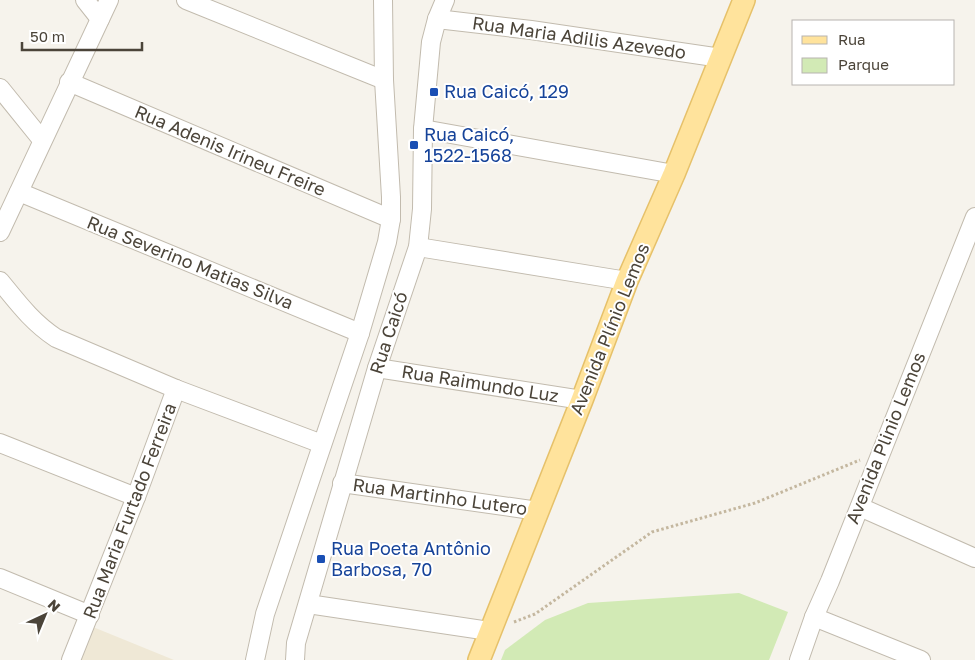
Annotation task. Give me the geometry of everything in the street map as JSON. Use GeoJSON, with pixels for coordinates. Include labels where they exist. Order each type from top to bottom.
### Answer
{"type":"FeatureCollection","features":[{"type":"Feature","properties":{"kind":"main road","name":"Avenida Plínio Lemos"},"geometry":{"type":"LineString","coordinates":[[479,660],[627,281],[674,174],[744,0]]}},
{"type":"Feature","properties":{"kind":"street"},"geometry":{"type":"LineString","coordinates":[[85,0],[100,19]]}},
{"type":"Feature","properties":{"kind":"street"},"geometry":{"type":"LineString","coordinates":[[0,232],[109,0]]}},
{"type":"Feature","properties":{"kind":"street"},"geometry":{"type":"LineString","coordinates":[[186,0],[384,80]]}},
{"type":"Feature","properties":{"kind":"street","name":"Rua Caicó"},"geometry":{"type":"LineString","coordinates":[[255,660],[265,614],[360,333],[387,242],[391,219],[391,197],[384,80],[383,0]]}},
{"type":"Feature","properties":{"kind":"street","name":"Rua Caicó"},"geometry":{"type":"LineString","coordinates":[[295,660],[296,643],[342,483],[377,368],[418,248],[422,209],[423,129],[431,42],[437,19],[445,0]]}},
{"type":"Feature","properties":{"kind":"street","name":"Rua Maria Adilis Azevedo"},"geometry":{"type":"LineString","coordinates":[[437,19],[531,30],[721,58]]}},
{"type":"Feature","properties":{"kind":"street","name":"Rua Adenis Irineu Freire"},"geometry":{"type":"LineString","coordinates":[[70,82],[391,219]]}},
{"type":"Feature","properties":{"kind":"street"},"geometry":{"type":"LineString","coordinates":[[0,88],[42,140]]}},
{"type":"Feature","properties":{"kind":"street"},"geometry":{"type":"LineString","coordinates":[[423,129],[674,174]]}},
{"type":"Feature","properties":{"kind":"street","name":"Rua Severino Matias Silva"},"geometry":{"type":"LineString","coordinates":[[20,192],[360,333]]}},
{"type":"Feature","properties":{"kind":"street","name":"Avenida Plinio Lemos"},"geometry":{"type":"LineString","coordinates":[[799,660],[814,617],[860,507],[975,217]]}},
{"type":"Feature","properties":{"kind":"street"},"geometry":{"type":"LineString","coordinates":[[418,248],[627,281]]}},
{"type":"Feature","properties":{"kind":"street"},"geometry":{"type":"LineString","coordinates":[[0,281],[39,327],[56,338],[176,389],[322,444]]}},
{"type":"Feature","properties":{"kind":"street","name":"Rua Raimundo Luz"},"geometry":{"type":"LineString","coordinates":[[377,368],[582,400]]}},
{"type":"Feature","properties":{"kind":"street","name":"Rua Maria Furtado Ferreira"},"geometry":{"type":"LineString","coordinates":[[71,660],[136,497],[176,389]]}},
{"type":"Feature","properties":{"kind":"street"},"geometry":{"type":"LineString","coordinates":[[0,443],[136,497]]}},
{"type":"Feature","properties":{"kind":"street","name":"Rua Martinho Lutero"},"geometry":{"type":"LineString","coordinates":[[342,483],[538,511]]}},
{"type":"Feature","properties":{"kind":"street"},"geometry":{"type":"LineString","coordinates":[[860,507],[975,558]]}},
{"type":"Feature","properties":{"kind":"street"},"geometry":{"type":"LineString","coordinates":[[0,578],[90,615]]}},
{"type":"Feature","properties":{"kind":"street"},"geometry":{"type":"LineString","coordinates":[[308,604],[489,631]]}},
{"type":"Feature","properties":{"kind":"street"},"geometry":{"type":"LineString","coordinates":[[814,617],[921,660]]}},
{"type":"Feature","properties":{"kind":"path"},"geometry":{"type":"LineString","coordinates":[[489,631],[535,614],[652,532],[755,503],[881,452]]}},
{"type":"Feature","properties":{"kind":"shaded area"},"geometry":{"type":"Polygon","coordinates":[[[93,627],[174,660],[80,660],[93,627]]]}},
{"type":"Feature","properties":{"kind":"green space"},"geometry":{"type":"Polygon","coordinates":[[[739,593],[788,612],[769,660],[501,660],[505,650],[545,620],[588,603],[739,593]]]}},
{"type":"Feature","properties":{"kind":"place","name":"Rua Caicó, 129"},"geometry":{"type":"Point","coordinates":[434,92]}},
{"type":"Feature","properties":{"kind":"place","name":"Rua Caicó, 1522-1568"},"geometry":{"type":"Point","coordinates":[414,145]}},
{"type":"Feature","properties":{"kind":"place","name":"Rua Poeta Antônio Barbosa, 70"},"geometry":{"type":"Point","coordinates":[321,559]}}]}
